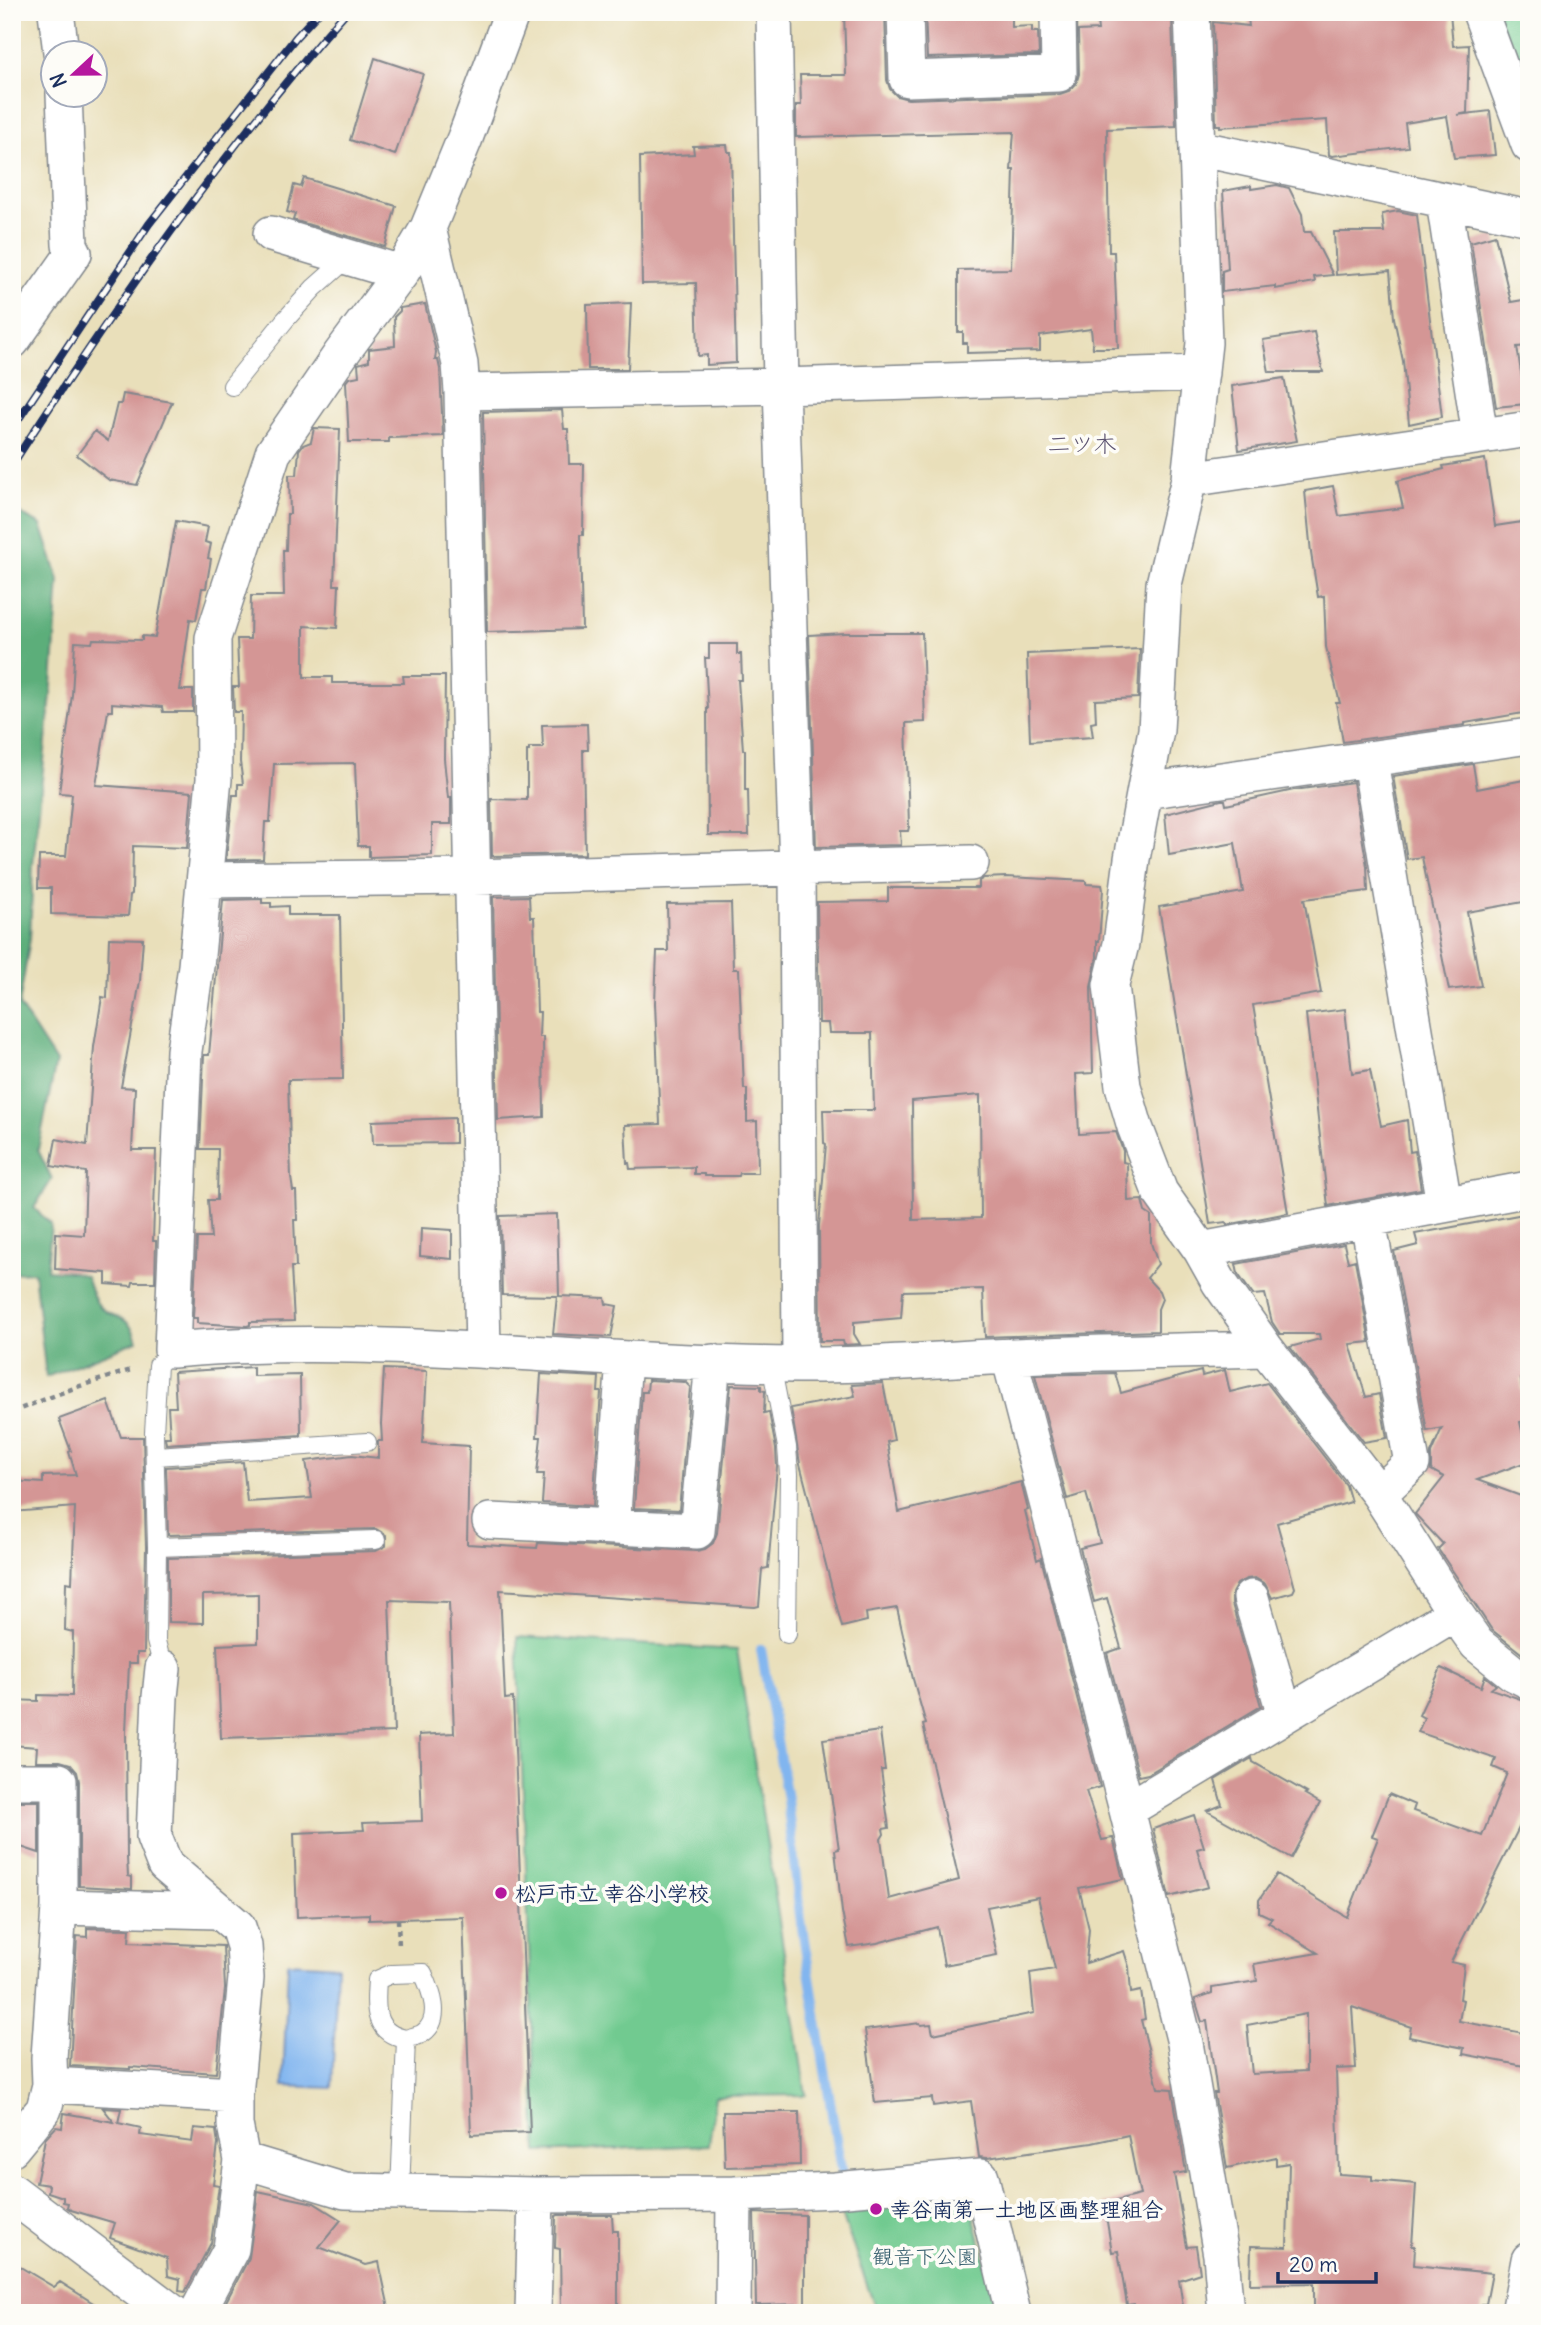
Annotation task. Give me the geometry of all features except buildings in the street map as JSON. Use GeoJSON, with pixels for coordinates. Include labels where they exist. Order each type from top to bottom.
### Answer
{"type":"FeatureCollection","features":[{"type":"Feature","properties":{"kind":"street"},"geometry":{"type":"LineString","coordinates":[[56,12],[59,38]]}},
{"type":"Feature","properties":{"kind":"street"},"geometry":{"type":"LineString","coordinates":[[512,12],[428,228],[401,272],[273,453],[213,638],[215,763],[205,880],[184,1051],[165,1358],[240,1345],[483,1349],[624,1359],[785,1365],[1266,1349]]}},
{"type":"Feature","properties":{"kind":"street"},"geometry":{"type":"LineString","coordinates":[[774,12],[781,386],[797,869],[785,1365]]}},
{"type":"Feature","properties":{"kind":"street"},"geometry":{"type":"LineString","coordinates":[[905,12],[907,79],[1059,74],[1058,12]]}},
{"type":"Feature","properties":{"kind":"street"},"geometry":{"type":"LineString","coordinates":[[1192,12],[1204,343],[1189,479],[1164,584],[1156,730],[1132,859],[1121,944],[1111,985],[1123,1086],[1135,1127],[1160,1192],[1220,1282],[1266,1349],[1379,1494],[1455,1613],[1478,1644],[1513,1673],[1529,1681]]}},
{"type":"Feature","properties":{"kind":"street"},"geometry":{"type":"LineString","coordinates":[[1480,12],[1529,145]]}},
{"type":"Feature","properties":{"kind":"street"},"geometry":{"type":"LineString","coordinates":[[12,341],[74,253],[70,245],[65,108]]}},
{"type":"Feature","properties":{"kind":"street"},"geometry":{"type":"LineString","coordinates":[[1197,148],[1529,218]]}},
{"type":"Feature","properties":{"kind":"street"},"geometry":{"type":"LineString","coordinates":[[1444,201],[1480,436]]}},
{"type":"Feature","properties":{"kind":"street"},"geometry":{"type":"LineString","coordinates":[[428,228],[460,364],[462,392],[483,1349]]}},
{"type":"Feature","properties":{"kind":"street"},"geometry":{"type":"LineString","coordinates":[[271,234],[401,272]]}},
{"type":"Feature","properties":{"kind":"street"},"geometry":{"type":"LineString","coordinates":[[462,392],[781,386],[1201,373]]}},
{"type":"Feature","properties":{"kind":"street"},"geometry":{"type":"LineString","coordinates":[[1189,479],[1529,429]]}},
{"type":"Feature","properties":{"kind":"street"},"geometry":{"type":"LineString","coordinates":[[1145,791],[1370,761],[1529,736]]}},
{"type":"Feature","properties":{"kind":"street"},"geometry":{"type":"LineString","coordinates":[[1370,761],[1444,1204]]}},
{"type":"Feature","properties":{"kind":"street"},"geometry":{"type":"LineString","coordinates":[[205,880],[473,877],[971,863]]}},
{"type":"Feature","properties":{"kind":"street"},"geometry":{"type":"LineString","coordinates":[[1201,1250],[1529,1189]]}},
{"type":"Feature","properties":{"kind":"street"},"geometry":{"type":"LineString","coordinates":[[1368,1221],[1412,1463],[1379,1494]]}},
{"type":"Feature","properties":{"kind":"street"},"geometry":{"type":"LineString","coordinates":[[1009,1356],[1185,2043],[1221,2255],[1226,2313]]}},
{"type":"Feature","properties":{"kind":"street"},"geometry":{"type":"LineString","coordinates":[[612,1527],[624,1359]]}},
{"type":"Feature","properties":{"kind":"street"},"geometry":{"type":"LineString","coordinates":[[490,1521],[697,1531],[713,1362]]}},
{"type":"Feature","properties":{"kind":"street"},"geometry":{"type":"LineString","coordinates":[[1251,1598],[1285,1715]]}},
{"type":"Feature","properties":{"kind":"street"},"geometry":{"type":"LineString","coordinates":[[1127,1810],[1455,1613]]}},
{"type":"Feature","properties":{"kind":"street"},"geometry":{"type":"LineString","coordinates":[[163,1668],[154,1838],[166,1865],[238,1927],[244,1946],[246,1978],[235,2095],[235,2124],[242,2160],[231,2249],[197,2313]]}},
{"type":"Feature","properties":{"kind":"street"},"geometry":{"type":"LineString","coordinates":[[12,1781],[59,1781],[59,1907],[49,2058],[50,2085],[44,2109],[12,2148]]}},
{"type":"Feature","properties":{"kind":"street"},"geometry":{"type":"LineString","coordinates":[[59,1907],[217,1911]]}},
{"type":"Feature","properties":{"kind":"street"},"geometry":{"type":"LineString","coordinates":[[50,2085],[235,2095]]}},
{"type":"Feature","properties":{"kind":"street"},"geometry":{"type":"LineString","coordinates":[[242,2160],[345,2191],[536,2195],[734,2194],[835,2190],[981,2177],[1013,2313]]}},
{"type":"Feature","properties":{"kind":"street"},"geometry":{"type":"LineString","coordinates":[[12,2193],[171,2313]]}},
{"type":"Feature","properties":{"kind":"street"},"geometry":{"type":"LineString","coordinates":[[733,2313],[734,2194]]}},
{"type":"Feature","properties":{"kind":"street"},"geometry":{"type":"LineString","coordinates":[[533,2313],[536,2195]]}},
{"type":"Feature","properties":{"kind":"street"},"geometry":{"type":"LineString","coordinates":[[1519,2313],[1529,2260]]}},
{"type":"Feature","properties":{"kind":"lane"},"geometry":{"type":"LineString","coordinates":[[232,386],[313,288],[349,257]]}},
{"type":"Feature","properties":{"kind":"lane"},"geometry":{"type":"LineString","coordinates":[[163,1668],[156,1641],[154,1432],[165,1358]]}},
{"type":"Feature","properties":{"kind":"lane"},"geometry":{"type":"LineString","coordinates":[[785,1365],[789,1474],[787,1634]]}},
{"type":"Feature","properties":{"kind":"lane"},"geometry":{"type":"LineString","coordinates":[[156,1456],[367,1442]]}},
{"type":"Feature","properties":{"kind":"lane"},"geometry":{"type":"LineString","coordinates":[[157,1547],[376,1540]]}},
{"type":"Feature","properties":{"kind":"lane"},"geometry":{"type":"LineString","coordinates":[[400,2192],[406,2039]]}},
{"type":"Feature","properties":{"kind":"path"},"geometry":{"type":"LineString","coordinates":[[12,1412],[165,1358]]}},
{"type":"Feature","properties":{"kind":"green space"},"geometry":{"type":"Polygon","coordinates":[[[1495,12],[1529,12],[1529,102],[1495,12]]]}},
{"type":"Feature","properties":{"kind":"green space"},"geometry":{"type":"Polygon","coordinates":[[[13,510],[41,525],[59,580],[52,685],[33,865],[30,939],[19,1005],[56,1062],[38,1150],[52,1179],[34,1208],[51,1224],[47,1270],[86,1276],[97,1303],[108,1313],[129,1324],[137,1341],[46,1377],[34,1272],[12,1273],[13,510]]]}},
{"type":"Feature","properties":{"kind":"green space"},"geometry":{"type":"Polygon","coordinates":[[[517,1637],[737,1650],[806,2095],[715,2096],[709,2145],[537,2152],[517,1637]]]}},
{"type":"Feature","properties":{"kind":"green space","name":"観音下公園"},"geometry":{"type":"Polygon","coordinates":[[[957,2194],[970,2202],[995,2300],[942,2313],[877,2313],[840,2209],[957,2194]]]}},
{"type":"Feature","properties":{"kind":"water"},"geometry":{"type":"Polygon","coordinates":[[[288,1963],[337,1966],[332,2088],[283,2086],[288,1963]]]}},
{"type":"Feature","properties":{"kind":"waterway"},"geometry":{"type":"LineString","coordinates":[[761,1649],[787,1799],[800,1915],[842,2176]]}},
{"type":"Feature","properties":{"kind":"railway"},"geometry":{"type":"LineString","coordinates":[[12,429],[149,224],[296,37],[319,12]]}},
{"type":"Feature","properties":{"kind":"railway"},"geometry":{"type":"LineString","coordinates":[[12,465],[170,232],[255,120],[346,12]]}},
{"type":"Feature","properties":{"kind":"place","name":"松戸市立 幸谷小学校"},"geometry":{"type":"Point","coordinates":[501,1893]}},
{"type":"Feature","properties":{"kind":"place","name":"幸谷南第一土地区画整理組合"},"geometry":{"type":"Point","coordinates":[876,2209]}},
{"type":"Feature","properties":{"kind":"district","name":"二ツ木"},"geometry":{"type":"Point","coordinates":[1082,443]}}]}
